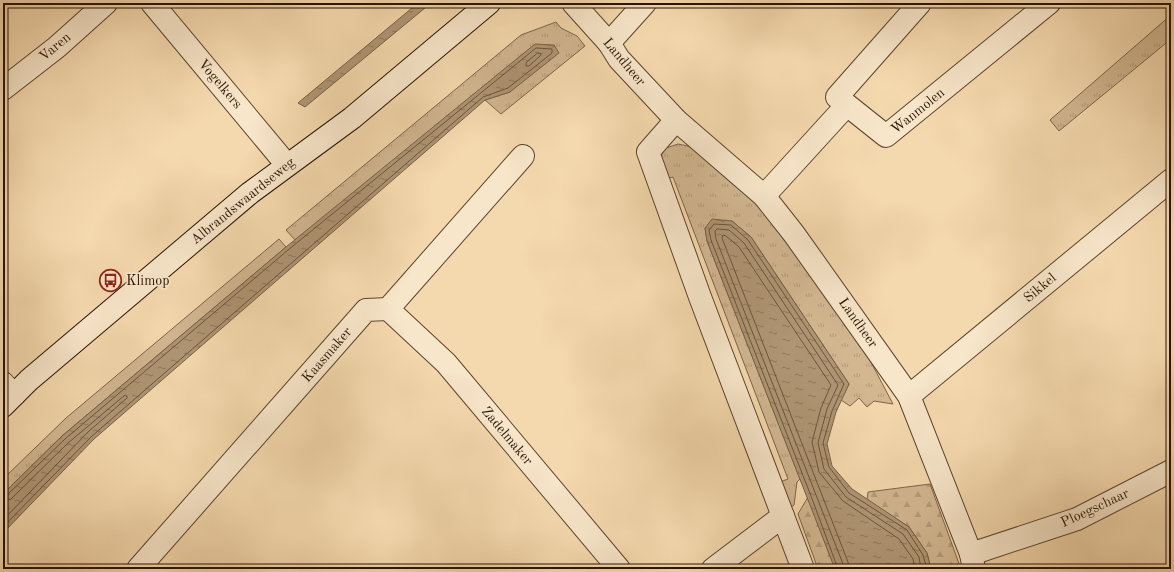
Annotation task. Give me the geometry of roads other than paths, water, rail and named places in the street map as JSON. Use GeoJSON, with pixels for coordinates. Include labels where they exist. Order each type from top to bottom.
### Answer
{"type":"FeatureCollection","features":[{"type":"Feature","properties":{"kind":"street","name":"Varen"},"geometry":{"type":"LineString","coordinates":[[3,90],[57,47],[106,3]]}},
{"type":"Feature","properties":{"kind":"street","name":"Vogelkers"},"geometry":{"type":"LineString","coordinates":[[152,3],[287,165]]}},
{"type":"Feature","properties":{"kind":"street","name":"Albrandswaardseweg"},"geometry":{"type":"LineString","coordinates":[[7,395],[29,380],[232,208],[287,165],[352,118],[489,3]]}},
{"type":"Feature","properties":{"kind":"street","name":"Landheer"},"geometry":{"type":"LineString","coordinates":[[573,3],[609,43],[619,59],[676,120],[764,196],[794,234],[909,396],[972,562]]}},
{"type":"Feature","properties":{"kind":"street"},"geometry":{"type":"LineString","coordinates":[[609,43],[645,3]]}},
{"type":"Feature","properties":{"kind":"street"},"geometry":{"type":"LineString","coordinates":[[764,196],[846,106],[837,97],[920,3]]}},
{"type":"Feature","properties":{"kind":"street","name":"Wanmolen"},"geometry":{"type":"LineString","coordinates":[[846,106],[886,136],[1049,3]]}},
{"type":"Feature","properties":{"kind":"street"},"geometry":{"type":"LineString","coordinates":[[676,120],[648,152],[700,297],[803,569]]}},
{"type":"Feature","properties":{"kind":"street"},"geometry":{"type":"LineString","coordinates":[[388,309],[523,156]]}},
{"type":"Feature","properties":{"kind":"street","name":"Sikkel"},"geometry":{"type":"LineString","coordinates":[[909,396],[1171,180]]}},
{"type":"Feature","properties":{"kind":"street","name":"Kaasmaker"},"geometry":{"type":"LineString","coordinates":[[138,569],[366,310],[388,309]]}},
{"type":"Feature","properties":{"kind":"street","name":"Zadelmaker"},"geometry":{"type":"LineString","coordinates":[[388,309],[446,363],[619,569]]}},
{"type":"Feature","properties":{"kind":"street","name":"Ploegschaar"},"geometry":{"type":"LineString","coordinates":[[972,562],[1077,519],[1171,470]]}},
{"type":"Feature","properties":{"kind":"street"},"geometry":{"type":"LineString","coordinates":[[713,569],[783,516]]}},
{"type":"Feature","properties":{"kind":"water"},"geometry":{"type":"Polygon","coordinates":[[[418,3],[431,3],[305,107],[298,103],[418,3]]]}},
{"type":"Feature","properties":{"kind":"water"},"geometry":{"type":"Polygon","coordinates":[[[535,44],[554,45],[559,53],[510,92],[485,100],[94,439],[3,533],[3,494],[62,436],[286,247],[535,44]]]}},
{"type":"Feature","properties":{"kind":"water"},"geometry":{"type":"Polygon","coordinates":[[[712,219],[732,221],[751,237],[849,384],[836,412],[827,444],[832,466],[852,489],[909,527],[927,553],[931,569],[835,569],[707,241],[705,228],[712,219]]]}},
{"type":"Feature","properties":{"kind":"place","name":"Klimop"},"geometry":{"type":"Point","coordinates":[110,281]}}]}
